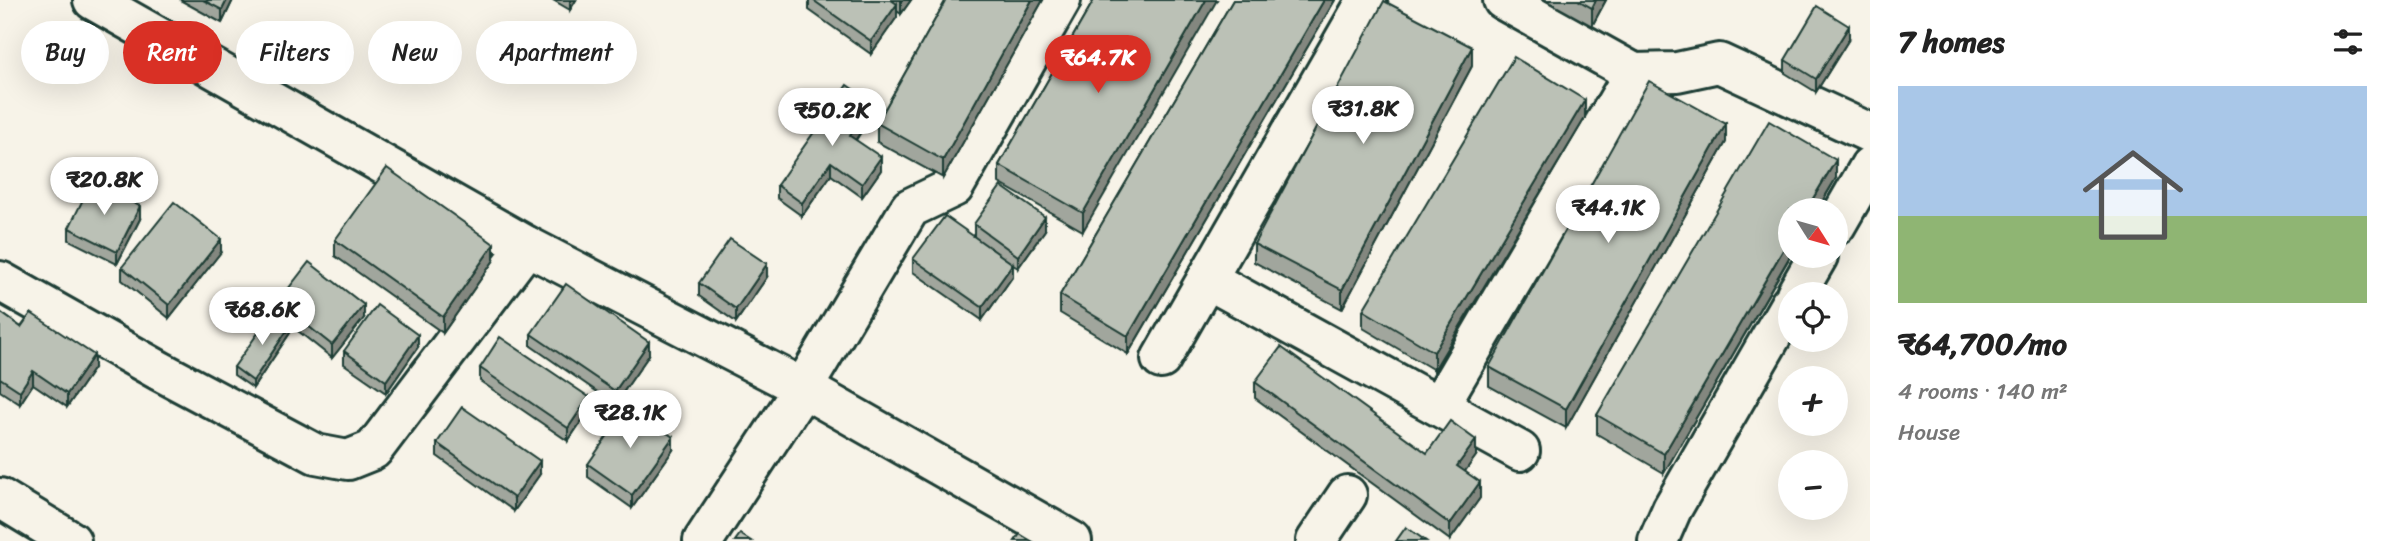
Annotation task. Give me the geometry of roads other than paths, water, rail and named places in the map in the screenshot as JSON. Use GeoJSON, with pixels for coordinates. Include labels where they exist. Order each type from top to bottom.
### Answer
{"type":"FeatureCollection","features":[{"type":"Feature","properties":{"kind":"street"},"geometry":{"type":"LineString","coordinates":[[93,0],[527,246],[803,388],[1072,541]]}},
{"type":"Feature","properties":{"kind":"street"},"geometry":{"type":"LineString","coordinates":[[703,541],[803,388],[910,208],[954,187],[1061,0]]}},
{"type":"Feature","properties":{"kind":"street"},"geometry":{"type":"LineString","coordinates":[[1161,359],[1367,0]]}},
{"type":"Feature","properties":{"kind":"street"},"geometry":{"type":"LineString","coordinates":[[1503,0],[1634,73],[1677,72],[1718,63],[1870,133]]}},
{"type":"Feature","properties":{"kind":"street"},"geometry":{"type":"LineString","coordinates":[[1438,406],[1634,73]]}},
{"type":"Feature","properties":{"kind":"street"},"geometry":{"type":"LineString","coordinates":[[1848,204],[1870,166]]}},
{"type":"Feature","properties":{"kind":"street"},"geometry":{"type":"LineString","coordinates":[[0,281],[316,454],[348,460],[373,450],[527,246]]}},
{"type":"Feature","properties":{"kind":"street"},"geometry":{"type":"LineString","coordinates":[[1207,279],[1520,451]]}},
{"type":"Feature","properties":{"kind":"street"},"geometry":{"type":"LineString","coordinates":[[1658,541],[1672,509],[1778,325]]}},
{"type":"Feature","properties":{"kind":"street"},"geometry":{"type":"LineString","coordinates":[[1316,541],[1347,495]]}},
{"type":"Feature","properties":{"kind":"street"},"geometry":{"type":"LineString","coordinates":[[5,512],[71,541]]}}]}
